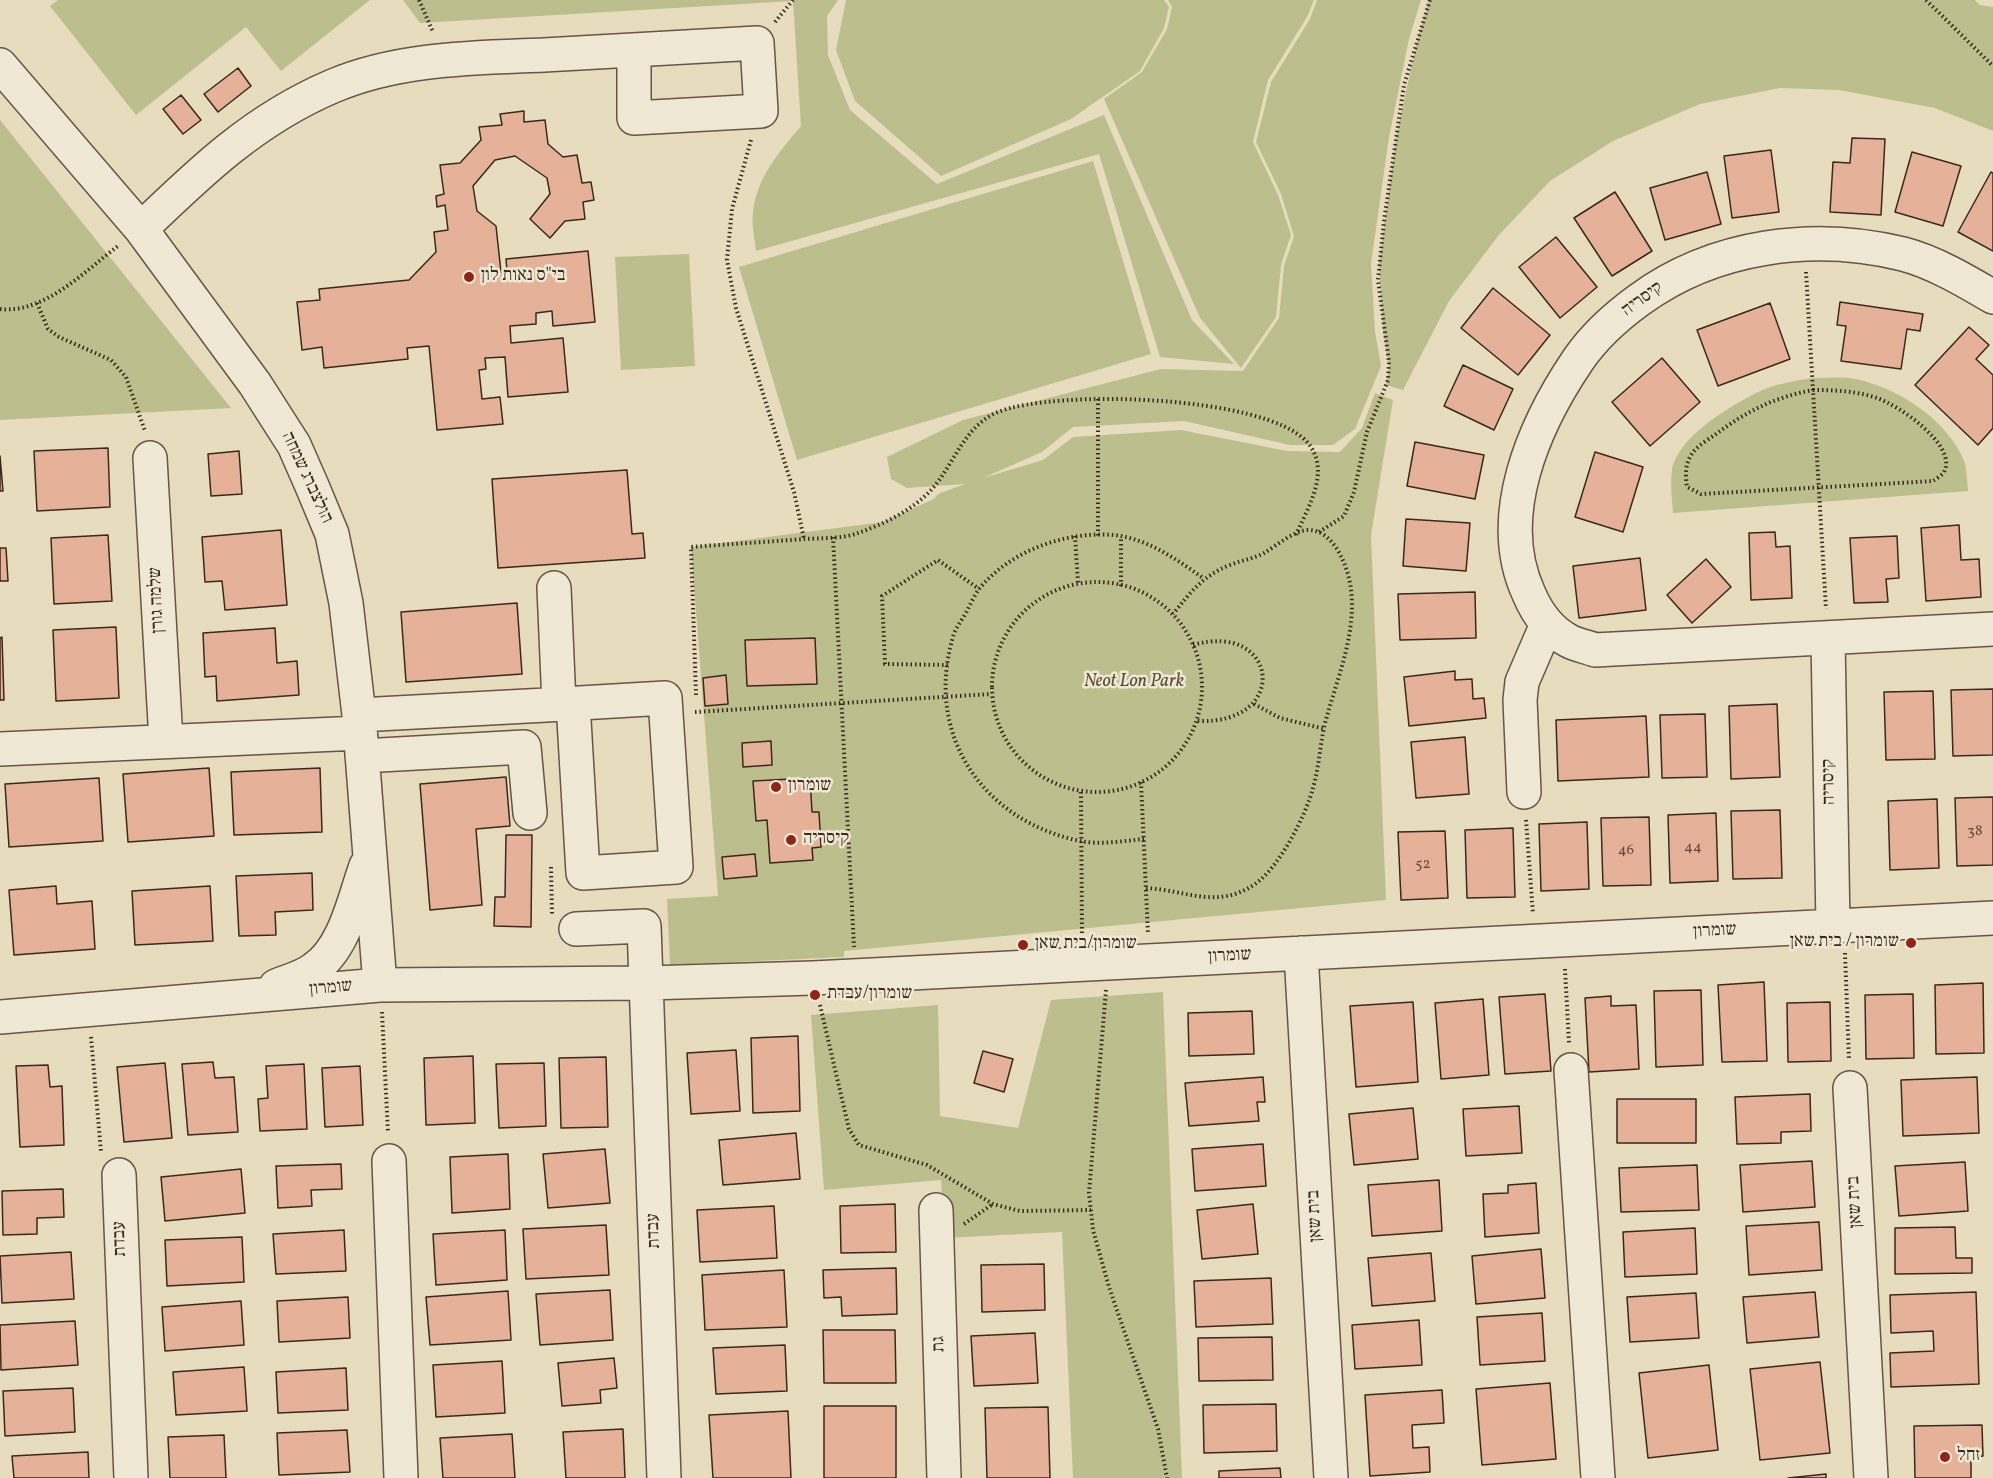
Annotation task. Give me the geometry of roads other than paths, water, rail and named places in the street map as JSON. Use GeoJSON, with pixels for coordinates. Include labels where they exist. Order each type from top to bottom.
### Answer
{"type":"FeatureCollection","features":[{"type":"Feature","properties":{"kind":"street"},"geometry":{"type":"LineString","coordinates":[[141,229],[208,164],[243,135],[285,110],[334,86],[416,63],[634,50],[758,43],[761,111],[634,118],[634,50]]}},
{"type":"Feature","properties":{"kind":"street","name":"הולצברג שמחה"},"geometry":{"type":"LineString","coordinates":[[0,65],[141,229],[255,384],[294,445],[332,534],[346,603],[361,735],[380,985]]}},
{"type":"Feature","properties":{"kind":"street","name":"קיסריה"},"geometry":{"type":"LineString","coordinates":[[1993,297],[1955,276],[1905,255],[1860,246],[1804,244],[1767,248],[1725,257],[1680,275],[1639,300],[1608,327],[1579,359],[1552,403],[1533,445],[1520,485],[1516,530],[1517,560],[1523,583],[1547,624],[1569,641],[1595,650],[1993,629]]}},
{"type":"Feature","properties":{"kind":"street","name":"שלמה גורן"},"geometry":{"type":"LineString","coordinates":[[150,458],[166,741]]}},
{"type":"Feature","properties":{"kind":"street"},"geometry":{"type":"LineString","coordinates":[[361,735],[566,703],[665,698],[676,867],[583,873],[566,703],[554,588]]}},
{"type":"Feature","properties":{"kind":"street"},"geometry":{"type":"LineString","coordinates":[[1524,792],[1520,700],[1522,682],[1547,624]]}},
{"type":"Feature","properties":{"kind":"street","name":"קיסריה"},"geometry":{"type":"LineString","coordinates":[[1828,638],[1839,926]]}},
{"type":"Feature","properties":{"kind":"street"},"geometry":{"type":"LineString","coordinates":[[0,749],[361,735],[524,747],[530,813]]}},
{"type":"Feature","properties":{"kind":"street"},"geometry":{"type":"LineString","coordinates":[[256,996],[314,969],[328,956],[339,937],[369,856]]}},
{"type":"Feature","properties":{"kind":"street","name":"שומרון"},"geometry":{"type":"LineString","coordinates":[[0,1017],[380,985],[647,983],[813,978],[1993,918]]}},
{"type":"Feature","properties":{"kind":"street","name":"עבדת"},"geometry":{"type":"LineString","coordinates":[[576,929],[644,926],[664,1478]]}},
{"type":"Feature","properties":{"kind":"street","name":"בית שאן"},"geometry":{"type":"LineString","coordinates":[[1301,953],[1331,1478]]}},
{"type":"Feature","properties":{"kind":"street"},"geometry":{"type":"LineString","coordinates":[[1571,1070],[1598,1478]]}},
{"type":"Feature","properties":{"kind":"street","name":"בית שאן"},"geometry":{"type":"LineString","coordinates":[[1850,1088],[1871,1478]]}},
{"type":"Feature","properties":{"kind":"street"},"geometry":{"type":"LineString","coordinates":[[389,1161],[401,1478]]}},
{"type":"Feature","properties":{"kind":"street","name":"עבדת"},"geometry":{"type":"LineString","coordinates":[[119,1175],[131,1478]]}},
{"type":"Feature","properties":{"kind":"street","name":"גת"},"geometry":{"type":"LineString","coordinates":[[936,1209],[944,1478]]}},
{"type":"Feature","properties":{"kind":"place","name":"בי\"ס נאות לון"},"geometry":{"type":"Point","coordinates":[469,277]}},
{"type":"Feature","properties":{"kind":"place","name":"שומרון"},"geometry":{"type":"Point","coordinates":[776,787]}},
{"type":"Feature","properties":{"kind":"place","name":"קיסריה"},"geometry":{"type":"Point","coordinates":[791,840]}},
{"type":"Feature","properties":{"kind":"place","name":"שומרון / בית שאן"},"geometry":{"type":"Point","coordinates":[1911,943]}},
{"type":"Feature","properties":{"kind":"place","name":"שומרון/בית שאן"},"geometry":{"type":"Point","coordinates":[1023,945]}},
{"type":"Feature","properties":{"kind":"place","name":"שומרון/עבדת"},"geometry":{"type":"Point","coordinates":[815,995]}},
{"type":"Feature","properties":{"kind":"place","name":"זחל"},"geometry":{"type":"Point","coordinates":[1945,1457]}},
{"type":"Feature","properties":{"kind":"park label","name":"Neot Lon Park"},"geometry":{"type":"Point","coordinates":[1134,683]}}]}
